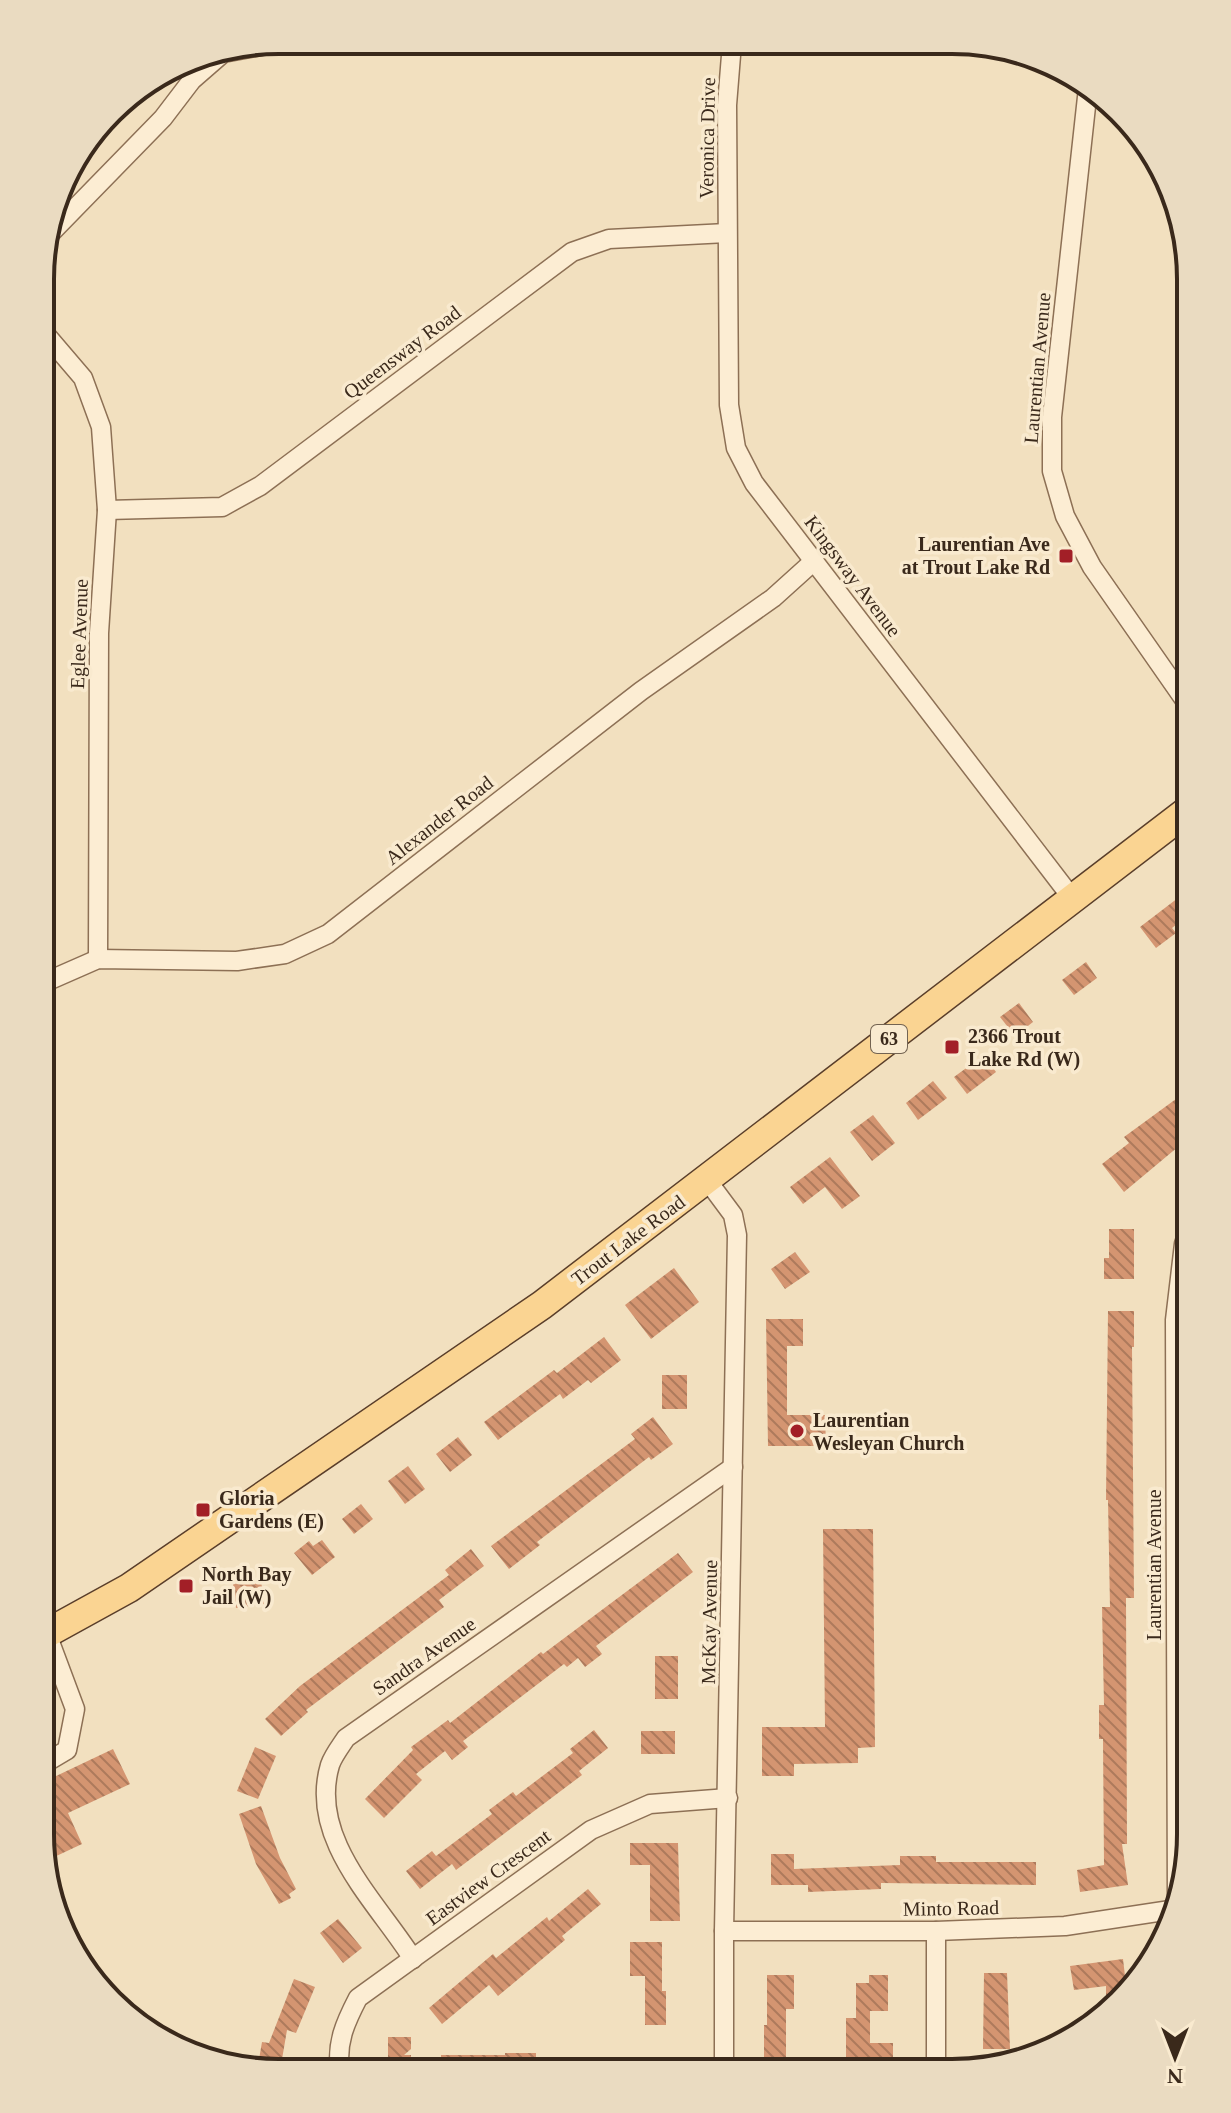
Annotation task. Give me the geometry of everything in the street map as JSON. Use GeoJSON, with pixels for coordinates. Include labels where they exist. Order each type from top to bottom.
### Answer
{"type":"FeatureCollection","features":[{"type":"Feature","properties":{"kind":"main road","name":"Trout Lake Road"},"geometry":{"type":"LineString","coordinates":[[54,1630],[129,1588],[542,1305],[1177,819]]}},
{"type":"Feature","properties":{"kind":"street","name":"Veronica Drive"},"geometry":{"type":"LineString","coordinates":[[727,233],[727,105],[731,54]]}},
{"type":"Feature","properties":{"kind":"street"},"geometry":{"type":"LineString","coordinates":[[62,222],[163,118],[192,80],[209,65]]}},
{"type":"Feature","properties":{"kind":"street","name":"Laurentian Avenue"},"geometry":{"type":"LineString","coordinates":[[1087,99],[1053,406],[1052,471],[1056,492],[1076,541],[1177,689]]}},
{"type":"Feature","properties":{"kind":"street","name":"Queensway Road"},"geometry":{"type":"LineString","coordinates":[[107,510],[222,507],[260,486],[572,252],[609,239],[727,233]]}},
{"type":"Feature","properties":{"kind":"street","name":"Kingsway Avenue"},"geometry":{"type":"LineString","coordinates":[[727,233],[729,405],[736,448],[754,483],[1072,898]]}},
{"type":"Feature","properties":{"kind":"street","name":"Eglee Avenue"},"geometry":{"type":"LineString","coordinates":[[54,344],[83,378],[101,427],[107,510],[99,633],[98,959]]}},
{"type":"Feature","properties":{"kind":"street","name":"Alexander Road"},"geometry":{"type":"LineString","coordinates":[[54,978],[98,959],[237,961],[285,954],[328,934],[641,691],[773,598],[814,561]]}},
{"type":"Feature","properties":{"kind":"street","name":"McKay Avenue"},"geometry":{"type":"LineString","coordinates":[[707,1180],[733,1215],[737,1235],[724,2059]]}},
{"type":"Feature","properties":{"kind":"street","name":"Laurentian Avenue"},"geometry":{"type":"LineString","coordinates":[[1177,1303],[1177,1850]]}},
{"type":"Feature","properties":{"kind":"street","name":"Sandra Avenue"},"geometry":{"type":"LineString","coordinates":[[413,1959],[339,1850],[329,1821],[325,1792],[331,1763],[346,1738],[733,1467]]}},
{"type":"Feature","properties":{"kind":"street"},"geometry":{"type":"LineString","coordinates":[[54,1660],[75,1709],[67,1750],[54,1758]]}},
{"type":"Feature","properties":{"kind":"street","name":"Eastview Crescent"},"geometry":{"type":"LineString","coordinates":[[338,2059],[343,2026],[358,1998],[591,1830],[650,1804],[728,1798]]}},
{"type":"Feature","properties":{"kind":"street","name":"Minto Road"},"geometry":{"type":"LineString","coordinates":[[724,1931],[936,1931],[1065,1926],[1164,1910]]}},
{"type":"Feature","properties":{"kind":"street"},"geometry":{"type":"LineString","coordinates":[[936,1931],[936,2059]]}},
{"type":"Feature","properties":{"kind":"building"},"geometry":{"type":"Polygon","coordinates":[[[1177,899],[1177,924],[1172,928],[1176,933],[1156,948],[1140,927],[1177,899]]]}},
{"type":"Feature","properties":{"kind":"building"},"geometry":{"type":"Polygon","coordinates":[[[1086,962],[1097,978],[1074,995],[1062,980],[1086,962]]]}},
{"type":"Feature","properties":{"kind":"building"},"geometry":{"type":"Polygon","coordinates":[[[1019,1003],[1033,1022],[1015,1036],[1000,1017],[1019,1003]]]}},
{"type":"Feature","properties":{"kind":"building"},"geometry":{"type":"Polygon","coordinates":[[[984,1055],[996,1072],[967,1094],[954,1077],[984,1055]]]}},
{"type":"Feature","properties":{"kind":"building"},"geometry":{"type":"Polygon","coordinates":[[[933,1081],[947,1098],[918,1120],[906,1103],[933,1081]]]}},
{"type":"Feature","properties":{"kind":"building"},"geometry":{"type":"Polygon","coordinates":[[[1177,1098],[1177,1148],[1124,1192],[1102,1164],[1129,1143],[1124,1137],[1177,1098]]]}},
{"type":"Feature","properties":{"kind":"building"},"geometry":{"type":"Polygon","coordinates":[[[873,1115],[895,1143],[872,1161],[850,1132],[873,1115]]]}},
{"type":"Feature","properties":{"kind":"building"},"geometry":{"type":"Polygon","coordinates":[[[830,1157],[860,1196],[842,1209],[825,1187],[803,1204],[790,1187],[830,1157]]]}},
{"type":"Feature","properties":{"kind":"building"},"geometry":{"type":"Polygon","coordinates":[[[1109,1229],[1134,1229],[1134,1279],[1104,1279],[1104,1258],[1109,1258],[1109,1229]]]}},
{"type":"Feature","properties":{"kind":"building"},"geometry":{"type":"Polygon","coordinates":[[[795,1252],[810,1272],[785,1289],[771,1269],[795,1252]]]}},
{"type":"Feature","properties":{"kind":"building"},"geometry":{"type":"Polygon","coordinates":[[[674,1268],[699,1302],[651,1339],[625,1305],[674,1268]]]}},
{"type":"Feature","properties":{"kind":"building"},"geometry":{"type":"Polygon","coordinates":[[[1108,1311],[1134,1311],[1134,1598],[1126,1598],[1127,1844],[1122,1844],[1128,1885],[1080,1892],[1077,1870],[1104,1865],[1103,1739],[1099,1739],[1099,1705],[1104,1705],[1102,1607],[1110,1607],[1106,1500],[1108,1311]]]}},
{"type":"Feature","properties":{"kind":"building"},"geometry":{"type":"Polygon","coordinates":[[[766,1319],[803,1319],[803,1346],[787,1346],[787,1415],[825,1415],[826,1446],[768,1446],[766,1319]]]}},
{"type":"Feature","properties":{"kind":"building"},"geometry":{"type":"Polygon","coordinates":[[[604,1337],[621,1360],[563,1399],[560,1394],[498,1440],[484,1422],[604,1337]]]}},
{"type":"Feature","properties":{"kind":"building"},"geometry":{"type":"Polygon","coordinates":[[[662,1375],[687,1375],[687,1409],[662,1409],[662,1375]]]}},
{"type":"Feature","properties":{"kind":"building"},"geometry":{"type":"Polygon","coordinates":[[[653,1417],[673,1444],[651,1460],[649,1457],[537,1542],[540,1545],[509,1569],[491,1546],[635,1439],[631,1434],[653,1417]]]}},
{"type":"Feature","properties":{"kind":"building"},"geometry":{"type":"Polygon","coordinates":[[[458,1437],[472,1455],[450,1472],[436,1454],[458,1437]]]}},
{"type":"Feature","properties":{"kind":"building"},"geometry":{"type":"Polygon","coordinates":[[[408,1466],[425,1489],[405,1504],[388,1481],[408,1466]]]}},
{"type":"Feature","properties":{"kind":"building"},"geometry":{"type":"Polygon","coordinates":[[[361,1504],[373,1519],[354,1534],[342,1519],[361,1504]]]}},
{"type":"Feature","properties":{"kind":"building"},"geometry":{"type":"Polygon","coordinates":[[[823,1529],[873,1529],[875,1747],[858,1748],[858,1763],[794,1764],[794,1776],[762,1776],[762,1727],[825,1727],[823,1529]]]}},
{"type":"Feature","properties":{"kind":"building"},"geometry":{"type":"Polygon","coordinates":[[[322,1540],[335,1557],[312,1575],[294,1553],[309,1541],[313,1546],[322,1540]]]}},
{"type":"Feature","properties":{"kind":"building"},"geometry":{"type":"Polygon","coordinates":[[[471,1549],[484,1566],[439,1600],[444,1607],[306,1710],[308,1712],[281,1736],[265,1719],[300,1686],[449,1575],[445,1570],[471,1549]]]}},
{"type":"Feature","properties":{"kind":"building"},"geometry":{"type":"Polygon","coordinates":[[[678,1553],[693,1572],[596,1646],[602,1654],[585,1667],[578,1658],[567,1667],[564,1664],[463,1741],[468,1747],[452,1760],[445,1751],[416,1774],[422,1780],[384,1818],[365,1799],[413,1750],[411,1747],[448,1720],[450,1723],[541,1652],[543,1654],[678,1553]]]}},
{"type":"Feature","properties":{"kind":"building"},"geometry":{"type":"Polygon","coordinates":[[[261,1580],[264,1604],[236,1608],[233,1584],[261,1580]]]}},
{"type":"Feature","properties":{"kind":"building"},"geometry":{"type":"Polygon","coordinates":[[[655,1656],[678,1656],[678,1699],[655,1699],[655,1656]]]}},
{"type":"Feature","properties":{"kind":"building"},"geometry":{"type":"Polygon","coordinates":[[[594,1730],[608,1748],[579,1771],[582,1775],[456,1870],[452,1864],[420,1889],[406,1871],[432,1851],[436,1856],[492,1814],[489,1810],[513,1792],[516,1796],[573,1753],[570,1749],[594,1730]]]}},
{"type":"Feature","properties":{"kind":"building"},"geometry":{"type":"Polygon","coordinates":[[[641,1731],[675,1731],[675,1754],[641,1754],[641,1731]]]}},
{"type":"Feature","properties":{"kind":"building"},"geometry":{"type":"Polygon","coordinates":[[[255,1747],[276,1756],[258,1799],[237,1791],[255,1747]]]}},
{"type":"Feature","properties":{"kind":"building"},"geometry":{"type":"Polygon","coordinates":[[[113,1749],[130,1784],[68,1813],[82,1844],[55,1857],[54,1849],[54,1777],[113,1749]]]}},
{"type":"Feature","properties":{"kind":"building"},"geometry":{"type":"Polygon","coordinates":[[[261,1806],[280,1858],[296,1889],[289,1894],[291,1898],[279,1904],[256,1864],[239,1814],[261,1806]]]}},
{"type":"Feature","properties":{"kind":"building"},"geometry":{"type":"Polygon","coordinates":[[[630,1843],[678,1843],[680,1921],[650,1921],[650,1865],[630,1865],[630,1843]]]}},
{"type":"Feature","properties":{"kind":"building"},"geometry":{"type":"Polygon","coordinates":[[[771,1854],[794,1854],[794,1869],[900,1865],[900,1856],[936,1856],[936,1862],[1036,1862],[1036,1885],[881,1883],[881,1889],[808,1892],[808,1885],[771,1885],[771,1854]]]}},
{"type":"Feature","properties":{"kind":"building"},"geometry":{"type":"Polygon","coordinates":[[[588,1889],[601,1904],[562,1936],[565,1940],[498,1996],[489,1985],[442,2024],[429,2008],[493,1954],[496,1958],[588,1889]]]}},
{"type":"Feature","properties":{"kind":"building"},"geometry":{"type":"Polygon","coordinates":[[[338,1919],[362,1948],[343,1963],[320,1933],[338,1919]]]}},
{"type":"Feature","properties":{"kind":"building"},"geometry":{"type":"Polygon","coordinates":[[[630,1942],[662,1942],[666,2025],[645,2025],[645,1976],[630,1976],[630,1942]]]}},
{"type":"Feature","properties":{"kind":"building"},"geometry":{"type":"Polygon","coordinates":[[[1123,1959],[1125,1977],[1106,1998],[1106,1986],[1074,1990],[1070,1966],[1123,1959]]]}},
{"type":"Feature","properties":{"kind":"building"},"geometry":{"type":"Polygon","coordinates":[[[984,1973],[1007,1973],[1010,2049],[983,2049],[984,1973]]]}},
{"type":"Feature","properties":{"kind":"building"},"geometry":{"type":"Polygon","coordinates":[[[767,1975],[794,1975],[794,2009],[786,2009],[786,2059],[764,2059],[764,2025],[767,2025],[767,1975]]]}},
{"type":"Feature","properties":{"kind":"building"},"geometry":{"type":"Polygon","coordinates":[[[869,1975],[888,1975],[888,2011],[870,2011],[870,2043],[893,2043],[893,2059],[846,2059],[846,2018],[856,2018],[856,1983],[869,1983],[869,1975]]]}},
{"type":"Feature","properties":{"kind":"building"},"geometry":{"type":"Polygon","coordinates":[[[294,1979],[315,1987],[296,2033],[287,2030],[282,2059],[259,2058],[262,2042],[269,2043],[294,1979]]]}},
{"type":"Feature","properties":{"kind":"building"},"geometry":{"type":"Polygon","coordinates":[[[388,2037],[411,2037],[411,2049],[404,2055],[411,2055],[411,2059],[388,2059],[388,2037]]]}},
{"type":"Feature","properties":{"kind":"building"},"geometry":{"type":"Polygon","coordinates":[[[536,2053],[536,2059],[441,2059],[441,2055],[536,2053]]]}},
{"type":"Feature","properties":{"kind":"building"},"geometry":{"type":"Polygon","coordinates":[[[662,2057],[662,2059],[568,2059],[662,2057]]]}},
{"type":"Feature","properties":{"kind":"place","name":"Laurentian Ave at Trout Lake Rd"},"geometry":{"type":"Point","coordinates":[1066,556]}},
{"type":"Feature","properties":{"kind":"place","name":"2366 Trout Lake Rd (W)"},"geometry":{"type":"Point","coordinates":[952,1047]}},
{"type":"Feature","properties":{"kind":"place","name":"Laurentian Wesleyan Church"},"geometry":{"type":"Point","coordinates":[797,1431]}},
{"type":"Feature","properties":{"kind":"place","name":"Gloria Gardens (E)"},"geometry":{"type":"Point","coordinates":[203,1510]}},
{"type":"Feature","properties":{"kind":"place","name":"North Bay Jail (W)"},"geometry":{"type":"Point","coordinates":[186,1586]}}]}
